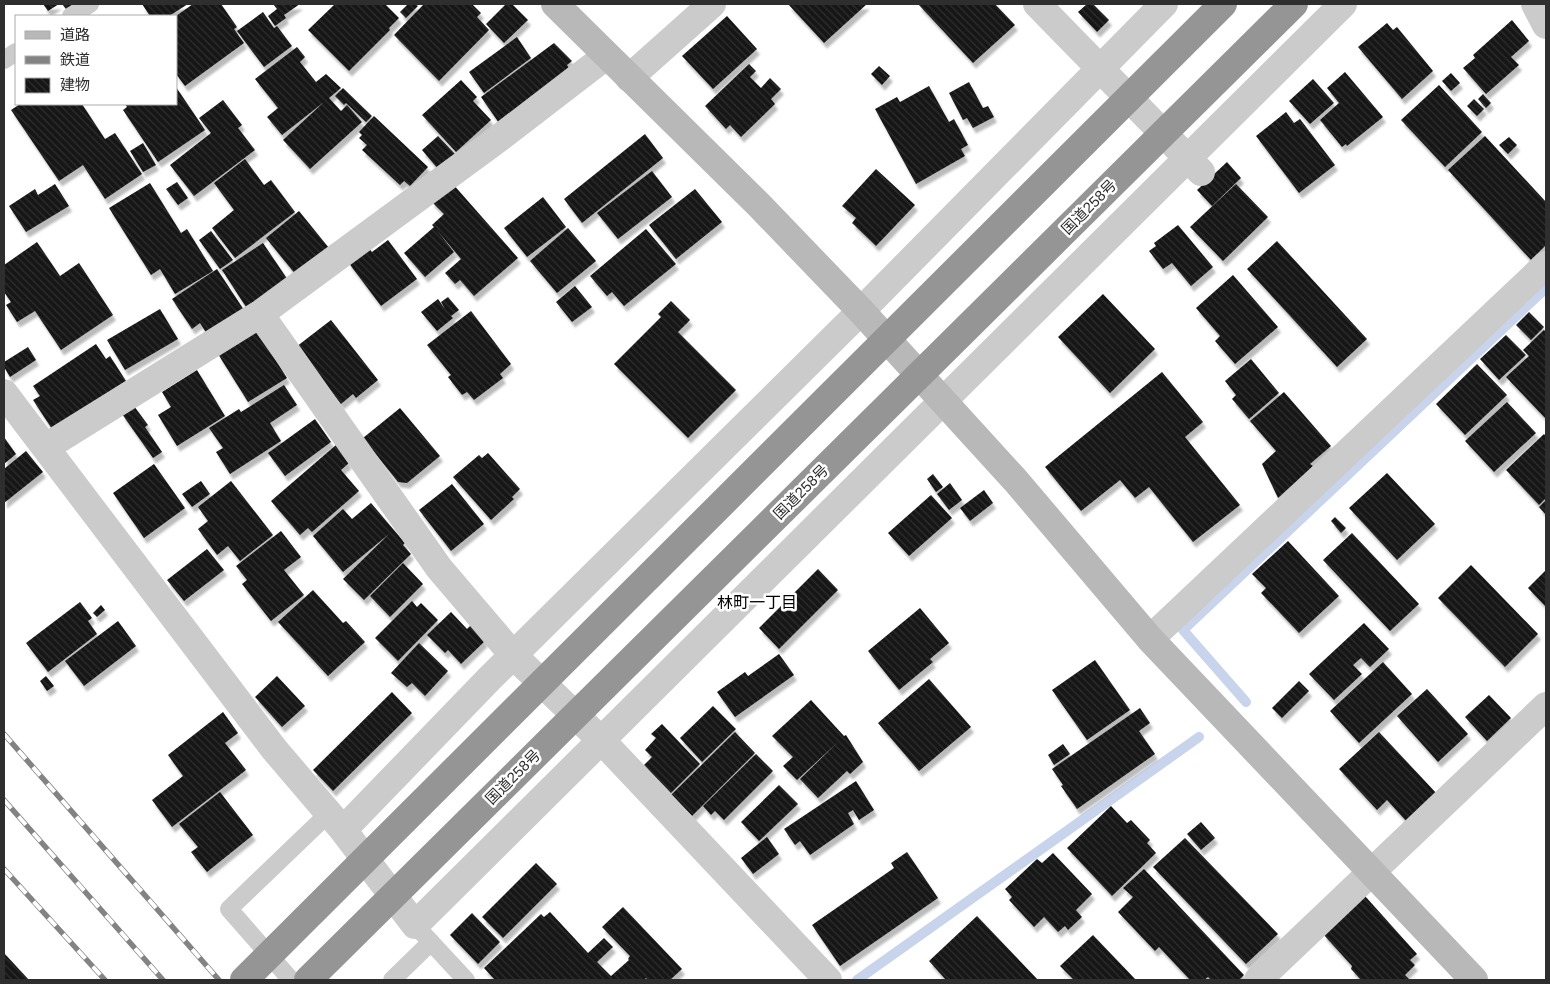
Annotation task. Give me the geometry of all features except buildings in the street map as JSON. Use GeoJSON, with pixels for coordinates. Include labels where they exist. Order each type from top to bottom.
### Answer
{"type":"FeatureCollection","features":[{"type":"Feature","properties":{"kind":"highway"},"geometry":{"type":"LineString","coordinates":[[244,980],[1222,4]]}},
{"type":"Feature","properties":{"kind":"highway","name":"国道258号"},"geometry":{"type":"LineString","coordinates":[[308,980],[1294,4]]}},
{"type":"Feature","properties":{"kind":"street"},"geometry":{"type":"LineString","coordinates":[[555,4],[759,206],[861,311],[1016,481],[1150,639],[1474,980]]}},
{"type":"Feature","properties":{"kind":"street"},"geometry":{"type":"LineString","coordinates":[[629,78],[712,4]]}},
{"type":"Feature","properties":{"kind":"street"},"geometry":{"type":"LineString","coordinates":[[1037,4],[1195,165]]}},
{"type":"Feature","properties":{"kind":"street"},"geometry":{"type":"LineString","coordinates":[[336,822],[513,655],[861,311],[1164,4]]}},
{"type":"Feature","properties":{"kind":"street"},"geometry":{"type":"LineString","coordinates":[[4,394],[274,749],[336,822],[423,934],[602,741],[943,401],[1195,165],[1343,4]]}},
{"type":"Feature","properties":{"kind":"street"},"geometry":{"type":"LineString","coordinates":[[1535,4],[1546,25]]}},
{"type":"Feature","properties":{"kind":"street"},"geometry":{"type":"LineString","coordinates":[[46,447],[260,314],[580,78],[606,56]]}},
{"type":"Feature","properties":{"kind":"street"},"geometry":{"type":"LineString","coordinates":[[1150,639],[1546,265]]}},
{"type":"Feature","properties":{"kind":"street"},"geometry":{"type":"LineString","coordinates":[[260,314],[439,568],[513,655],[602,741],[828,980]]}},
{"type":"Feature","properties":{"kind":"street"},"geometry":{"type":"LineString","coordinates":[[1258,980],[1546,706]]}},
{"type":"Feature","properties":{"kind":"lane"},"geometry":{"type":"LineString","coordinates":[[73,15],[90,4]]}},
{"type":"Feature","properties":{"kind":"lane"},"geometry":{"type":"LineString","coordinates":[[4,60],[15,53]]}},
{"type":"Feature","properties":{"kind":"lane"},"geometry":{"type":"LineString","coordinates":[[291,980],[229,909],[336,822]]}},
{"type":"Feature","properties":{"kind":"lane"},"geometry":{"type":"LineString","coordinates":[[392,980],[423,934],[466,980]]}},
{"type":"Feature","properties":{"kind":"waterway"},"geometry":{"type":"LineString","coordinates":[[1246,702],[1183,630],[1546,288]]}},
{"type":"Feature","properties":{"kind":"waterway"},"geometry":{"type":"LineString","coordinates":[[857,980],[1199,737]]}},
{"type":"Feature","properties":{"kind":"railway"},"geometry":{"type":"LineString","coordinates":[[4,734],[219,980]]}},
{"type":"Feature","properties":{"kind":"railway"},"geometry":{"type":"LineString","coordinates":[[4,800],[163,980]]}},
{"type":"Feature","properties":{"kind":"railway"},"geometry":{"type":"LineString","coordinates":[[4,869],[105,980]]}},
{"type":"Feature","properties":{"kind":"district","name":"林町一丁目"},"geometry":{"type":"Point","coordinates":[757,602]}}]}
